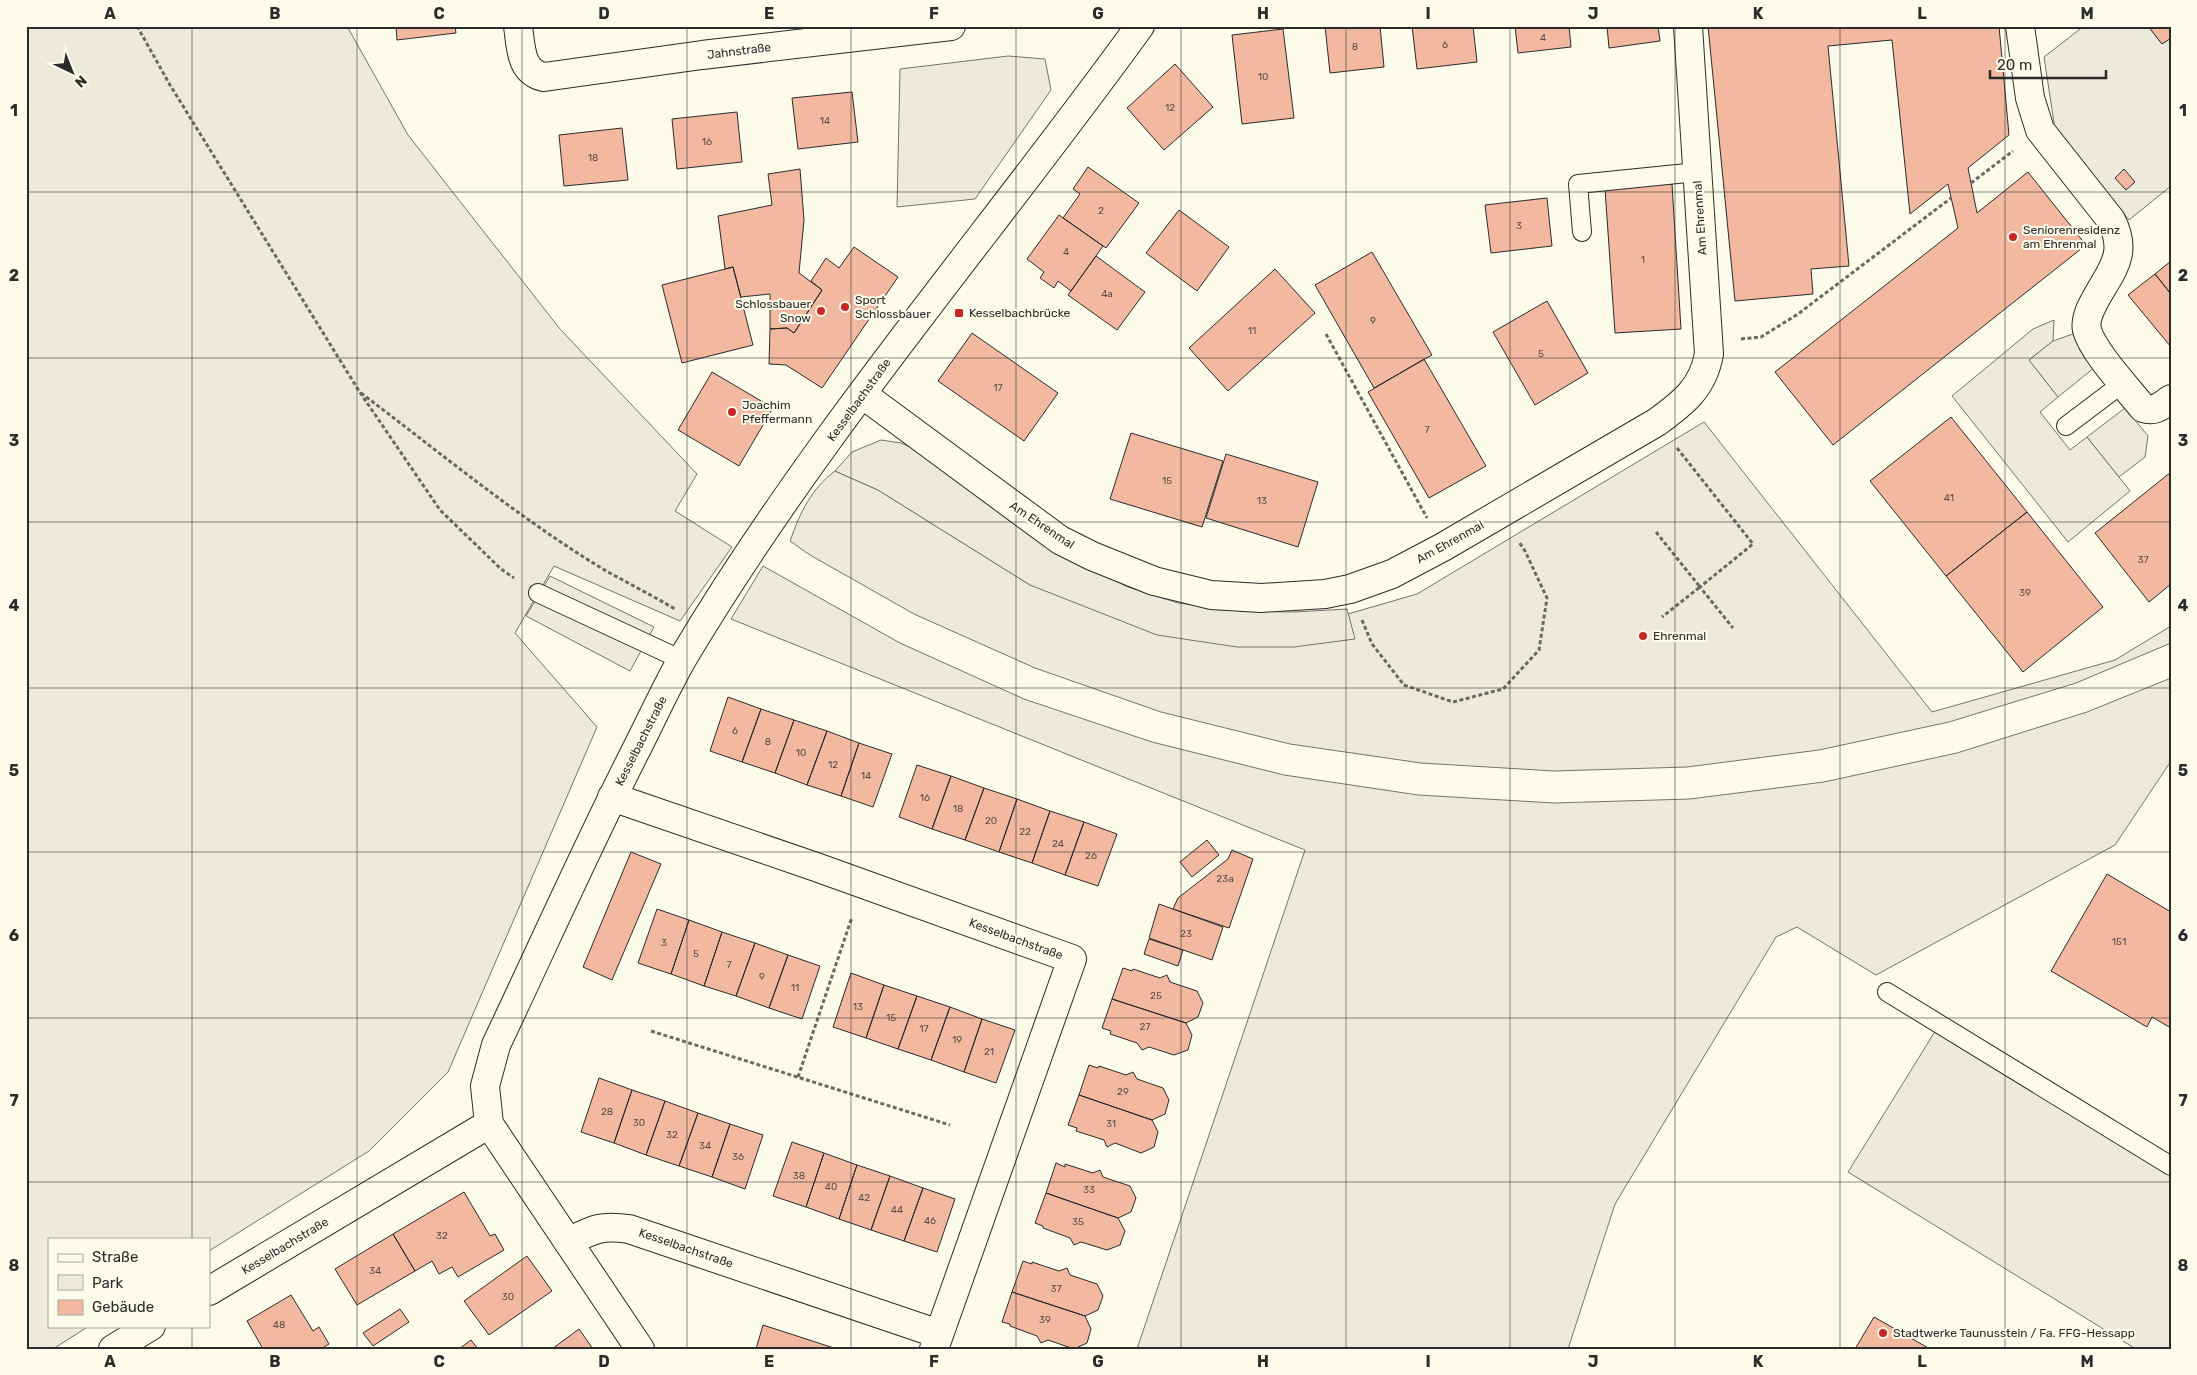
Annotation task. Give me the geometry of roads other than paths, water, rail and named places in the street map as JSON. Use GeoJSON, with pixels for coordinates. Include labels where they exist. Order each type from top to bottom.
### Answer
{"type":"FeatureCollection","features":[{"type":"Feature","properties":{"kind":"street","name":"Jahnstraße"},"geometry":{"type":"LineString","coordinates":[[518,26],[524,63],[536,76],[544,78],[702,55],[951,26]]}},
{"type":"Feature","properties":{"kind":"street","name":"Kesselbachstraße"},"geometry":{"type":"LineString","coordinates":[[612,797],[1072,959],[937,1341],[629,1229],[607,1226],[592,1230],[568,1242],[489,1124],[485,1086],[496,1045],[612,797],[682,660],[725,590],[778,511],[862,394],[1094,90],[1140,26]]}},
{"type":"Feature","properties":{"kind":"street","name":"Am Ehrenmal"},"geometry":{"type":"LineString","coordinates":[[862,394],[1060,540],[1092,556],[1154,581],[1211,595],[1260,598],[1325,594],[1350,589],[1392,574],[1499,515],[1656,422],[1686,401],[1698,385],[1707,368],[1709,354],[1688,26]]}},
{"type":"Feature","properties":{"kind":"street"},"geometry":{"type":"LineString","coordinates":[[2020,26],[2030,98],[2040,130],[2111,220],[2119,235],[2119,252],[2089,312],[2087,329],[2096,347],[2143,408],[2158,409],[2171,399]]}},
{"type":"Feature","properties":{"kind":"street","name":"Kesselbachstraße"},"geometry":{"type":"LineString","coordinates":[[210,1291],[489,1124]]}},
{"type":"Feature","properties":{"kind":"street"},"geometry":{"type":"LineString","coordinates":[[568,1242],[640,1349]]}},
{"type":"Feature","properties":{"kind":"street"},"geometry":{"type":"LineString","coordinates":[[113,1349],[148,1328]]}},
{"type":"Feature","properties":{"kind":"lane"},"geometry":{"type":"LineString","coordinates":[[1582,232],[1578,184],[1697,172]]}},
{"type":"Feature","properties":{"kind":"lane"},"geometry":{"type":"LineString","coordinates":[[2066,426],[2123,383]]}},
{"type":"Feature","properties":{"kind":"lane"},"geometry":{"type":"LineString","coordinates":[[538,593],[682,660]]}},
{"type":"Feature","properties":{"kind":"lane"},"geometry":{"type":"LineString","coordinates":[[1887,992],[2171,1166]]}},
{"type":"Feature","properties":{"kind":"place","name":"Seniorenresidenz am Ehrenmal"},"geometry":{"type":"Point","coordinates":[2013,237]}},
{"type":"Feature","properties":{"kind":"place","name":"Sport Schlossbauer"},"geometry":{"type":"Point","coordinates":[845,307]}},
{"type":"Feature","properties":{"kind":"place","name":"Schlossbauer Snow"},"geometry":{"type":"Point","coordinates":[821,311]}},
{"type":"Feature","properties":{"kind":"place","name":"Kesselbachbrücke"},"geometry":{"type":"Point","coordinates":[959,313]}},
{"type":"Feature","properties":{"kind":"place","name":"Joachim Pfeffermann"},"geometry":{"type":"Point","coordinates":[732,412]}},
{"type":"Feature","properties":{"kind":"place","name":"Ehrenmal"},"geometry":{"type":"Point","coordinates":[1643,636]}},
{"type":"Feature","properties":{"kind":"place","name":"Stadtwerke Taunusstein / Fa. FFG-Hessapp"},"geometry":{"type":"Point","coordinates":[1883,1333]}}]}
